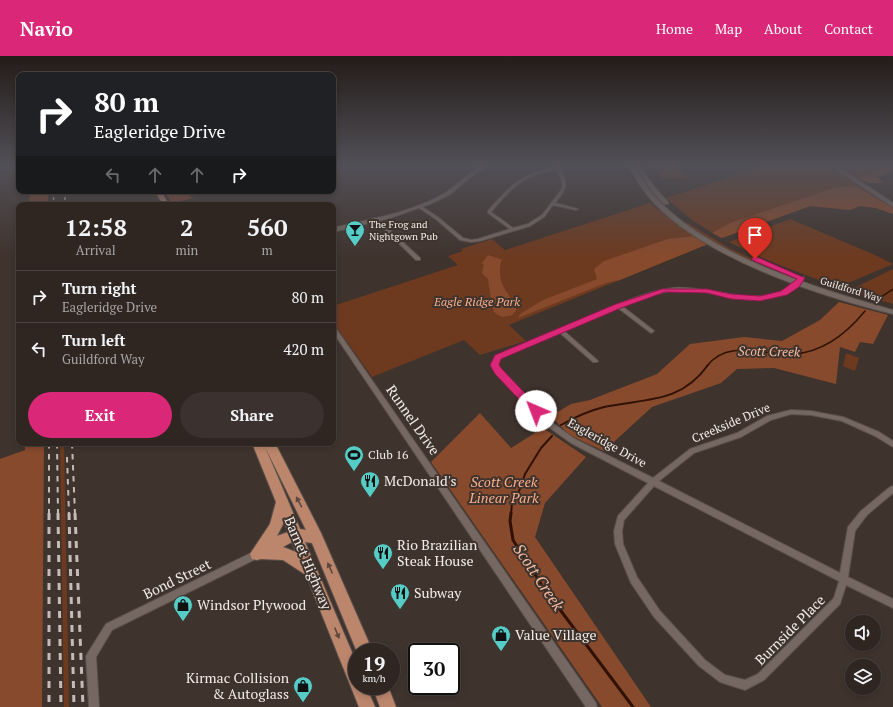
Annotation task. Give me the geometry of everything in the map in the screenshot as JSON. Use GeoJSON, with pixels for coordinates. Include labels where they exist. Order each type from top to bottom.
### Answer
{"type":"FeatureCollection","features":[{"type":"Feature","properties":{"kind":"main road","name":"Guildford Way"},"geometry":{"type":"LineString","coordinates":[[651,195],[674,217],[691,230],[747,261],[800,280],[851,301],[893,312]]}},
{"type":"Feature","properties":{"kind":"main road","name":"Guildford Way"},"geometry":{"type":"LineString","coordinates":[[659,195],[694,225],[738,251],[800,280],[893,307]]}},
{"type":"Feature","properties":{"kind":"main road","name":"Barnet Highway"},"geometry":{"type":"LineString","coordinates":[[259,446],[348,660]]}},
{"type":"Feature","properties":{"kind":"main road","name":"Barnet Highway"},"geometry":{"type":"LineString","coordinates":[[270,446],[316,537],[361,643]]}},
{"type":"Feature","properties":{"kind":"main road"},"geometry":{"type":"LineString","coordinates":[[257,554],[276,529],[280,517],[282,500]]}},
{"type":"Feature","properties":{"kind":"main road"},"geometry":{"type":"LineString","coordinates":[[257,554],[285,539],[296,535],[316,537]]}},
{"type":"Feature","properties":{"kind":"main road"},"geometry":{"type":"LineString","coordinates":[[257,554],[274,552],[284,553],[311,571]]}},
{"type":"Feature","properties":{"kind":"main road"},"geometry":{"type":"LineString","coordinates":[[362,695],[367,707]]}},
{"type":"Feature","properties":{"kind":"main road"},"geometry":{"type":"LineString","coordinates":[[383,695],[388,707]]}},
{"type":"Feature","properties":{"kind":"street"},"geometry":{"type":"LineString","coordinates":[[336,229],[420,207],[444,195]]}},
{"type":"Feature","properties":{"kind":"street"},"geometry":{"type":"LineString","coordinates":[[505,195],[489,212],[513,230]]}},
{"type":"Feature","properties":{"kind":"street"},"geometry":{"type":"LineString","coordinates":[[420,207],[468,241],[478,240],[536,222],[543,216],[559,195]]}},
{"type":"Feature","properties":{"kind":"street"},"geometry":{"type":"LineString","coordinates":[[878,195],[893,205]]}},
{"type":"Feature","properties":{"kind":"street"},"geometry":{"type":"LineString","coordinates":[[553,204],[576,209]]}},
{"type":"Feature","properties":{"kind":"street"},"geometry":{"type":"LineString","coordinates":[[376,219],[418,259]]}},
{"type":"Feature","properties":{"kind":"street","name":"Eagleridge Drive"},"geometry":{"type":"LineString","coordinates":[[800,280],[784,293],[760,299],[731,296],[707,291],[664,290],[618,306],[498,357],[494,365],[498,372],[545,421],[562,434],[893,604]]}},
{"type":"Feature","properties":{"kind":"street"},"geometry":{"type":"LineString","coordinates":[[618,306],[651,331]]}},
{"type":"Feature","properties":{"kind":"street"},"geometry":{"type":"LineString","coordinates":[[560,330],[596,361]]}},
{"type":"Feature","properties":{"kind":"street","name":"Runnel Drive"},"geometry":{"type":"LineString","coordinates":[[336,332],[592,707]]}},
{"type":"Feature","properties":{"kind":"street","name":"Creekside Drive"},"geometry":{"type":"LineString","coordinates":[[653,482],[692,451],[738,435],[769,418],[791,412],[812,413],[844,419],[877,434],[893,444]]}},
{"type":"Feature","properties":{"kind":"street","name":"Burnside Place"},"geometry":{"type":"LineString","coordinates":[[653,482],[621,518],[618,531],[619,544],[634,580],[657,614],[702,662],[723,679],[745,685],[761,677],[837,601],[844,578],[851,530],[864,513],[893,488]]}},
{"type":"Feature","properties":{"kind":"street","name":"Bond Street"},"geometry":{"type":"LineString","coordinates":[[94,707],[91,656],[109,627],[257,554]]}},
{"type":"Feature","properties":{"kind":"green space"},"geometry":{"type":"Polygon","coordinates":[[[30,195],[48,195],[48,202],[29,202],[30,195]]]}},
{"type":"Feature","properties":{"kind":"green space"},"geometry":{"type":"Polygon","coordinates":[[[167,195],[188,195],[194,198],[176,202],[171,202],[167,195]]]}},
{"type":"Feature","properties":{"kind":"green space"},"geometry":{"type":"Polygon","coordinates":[[[674,195],[874,195],[893,208],[893,214],[876,208],[860,206],[850,210],[810,206],[721,238],[692,220],[666,198],[674,195]]]}},
{"type":"Feature","properties":{"kind":"green space"},"geometry":{"type":"Polygon","coordinates":[[[812,195],[872,195],[893,208],[893,214],[876,208],[860,206],[850,210],[810,206],[722,238],[712,233],[730,223],[812,195]]]}},
{"type":"Feature","properties":{"kind":"green space","name":"Eagle Ridge Park"},"geometry":{"type":"Polygon","coordinates":[[[650,203],[675,223],[708,244],[509,325],[526,341],[480,355],[464,340],[372,377],[336,326],[336,305],[458,265],[448,256],[463,251],[461,249],[492,239],[505,250],[650,203]]]}},
{"type":"Feature","properties":{"kind":"green space"},"geometry":{"type":"Polygon","coordinates":[[[790,219],[893,264],[848,283],[844,289],[771,262],[729,242],[790,219]]]}},
{"type":"Feature","properties":{"kind":"green space"},"geometry":{"type":"Polygon","coordinates":[[[688,223],[729,248],[791,277],[736,254],[708,239],[685,224],[688,223]]]}},
{"type":"Feature","properties":{"kind":"green space"},"geometry":{"type":"Polygon","coordinates":[[[694,236],[708,244],[620,280],[606,283],[518,318],[520,314],[543,300],[597,279],[594,269],[604,261],[668,239],[694,236]]]}},
{"type":"Feature","properties":{"kind":"green space"},"geometry":{"type":"Polygon","coordinates":[[[488,255],[503,260],[501,261],[500,269],[501,280],[505,290],[516,306],[516,311],[512,315],[503,317],[494,312],[488,279],[482,273],[484,265],[482,263],[488,255]]]}},
{"type":"Feature","properties":{"kind":"green space"},"geometry":{"type":"Polygon","coordinates":[[[893,269],[893,304],[848,291],[893,269]]]}},
{"type":"Feature","properties":{"kind":"green space"},"geometry":{"type":"Polygon","coordinates":[[[839,302],[888,315],[873,344],[860,342],[855,352],[840,347],[836,384],[774,368],[737,369],[721,383],[652,407],[604,451],[569,435],[551,416],[571,404],[590,400],[657,374],[690,344],[744,337],[782,341],[820,320],[839,302]]]}},
{"type":"Feature","properties":{"kind":"green space"},"geometry":{"type":"Polygon","coordinates":[[[846,353],[859,358],[855,371],[843,366],[846,353]]]}},
{"type":"Feature","properties":{"kind":"green space","name":"Scott Creek Linear Park"},"geometry":{"type":"Polygon","coordinates":[[[480,413],[511,448],[543,428],[586,457],[545,503],[535,537],[651,707],[602,707],[431,462],[480,413]]]}},
{"type":"Feature","properties":{"kind":"green space"},"geometry":{"type":"Polygon","coordinates":[[[25,446],[44,446],[42,707],[0,707],[0,459],[25,450],[25,446]]]}},
{"type":"Feature","properties":{"kind":"green space"},"geometry":{"type":"Polygon","coordinates":[[[60,446],[64,446],[69,707],[64,707],[60,446]]]}},
{"type":"Feature","properties":{"kind":"waterway","name":"Scott Creek"},"geometry":{"type":"LineString","coordinates":[[878,299],[893,289]]}},
{"type":"Feature","properties":{"kind":"waterway","name":"Scott Creek"},"geometry":{"type":"LineString","coordinates":[[708,365],[725,353],[736,350],[783,354],[794,354],[815,350],[842,334],[865,311]]}},
{"type":"Feature","properties":{"kind":"waterway","name":"Scott Creek"},"geometry":{"type":"LineString","coordinates":[[561,425],[582,414],[604,407],[648,400],[674,393],[686,387],[697,378],[708,365]]}},
{"type":"Feature","properties":{"kind":"waterway","name":"Scott Creek"},"geometry":{"type":"LineString","coordinates":[[511,514],[512,503],[520,489],[525,474],[541,448],[552,436]]}},
{"type":"Feature","properties":{"kind":"waterway","name":"Scott Creek"},"geometry":{"type":"LineString","coordinates":[[511,513],[510,521],[513,540],[543,587],[633,707]]}},
{"type":"Feature","properties":{"kind":"railway"},"geometry":{"type":"LineString","coordinates":[[53,195],[54,202]]}},
{"type":"Feature","properties":{"kind":"railway"},"geometry":{"type":"LineString","coordinates":[[65,195],[65,202]]}},
{"type":"Feature","properties":{"kind":"railway"},"geometry":{"type":"LineString","coordinates":[[49,446],[49,707]]}},
{"type":"Feature","properties":{"kind":"railway"},"geometry":{"type":"LineString","coordinates":[[57,446],[58,514]]}},
{"type":"Feature","properties":{"kind":"railway"},"geometry":{"type":"LineString","coordinates":[[72,446],[75,514]]}},
{"type":"Feature","properties":{"kind":"railway"},"geometry":{"type":"LineString","coordinates":[[67,457],[69,514]]}},
{"type":"Feature","properties":{"kind":"railway"},"geometry":{"type":"LineString","coordinates":[[58,513],[61,707]]}},
{"type":"Feature","properties":{"kind":"railway"},"geometry":{"type":"LineString","coordinates":[[69,513],[74,707]]}},
{"type":"Feature","properties":{"kind":"railway"},"geometry":{"type":"LineString","coordinates":[[75,513],[83,707]]}},
{"type":"Feature","properties":{"kind":"place","name":"The Frog and Nightgown Pub"},"geometry":{"type":"Point","coordinates":[355,247]}},
{"type":"Feature","properties":{"kind":"place","name":"Club 16"},"geometry":{"type":"Point","coordinates":[354,472]}},
{"type":"Feature","properties":{"kind":"place","name":"McDonald's"},"geometry":{"type":"Point","coordinates":[370,498]}},
{"type":"Feature","properties":{"kind":"place","name":"Rio Brazilian Steak House"},"geometry":{"type":"Point","coordinates":[383,570]}},
{"type":"Feature","properties":{"kind":"place","name":"Subway"},"geometry":{"type":"Point","coordinates":[400,610]}},
{"type":"Feature","properties":{"kind":"place","name":"Windsor Plywood"},"geometry":{"type":"Point","coordinates":[183,622]}},
{"type":"Feature","properties":{"kind":"place","name":"Value Village"},"geometry":{"type":"Point","coordinates":[501,652]}},
{"type":"Feature","properties":{"kind":"place","name":"Kirmac Collision & Autoglass"},"geometry":{"type":"Point","coordinates":[303,703]}},
{"type":"Feature","properties":{"kind":"route"},"geometry":{"type":"LineString","coordinates":[[536,411],[498,372],[494,365],[498,357],[618,306],[664,290],[684,289],[707,291],[731,296],[760,299],[784,293],[796,285],[802,278],[755,259]]}}]}
